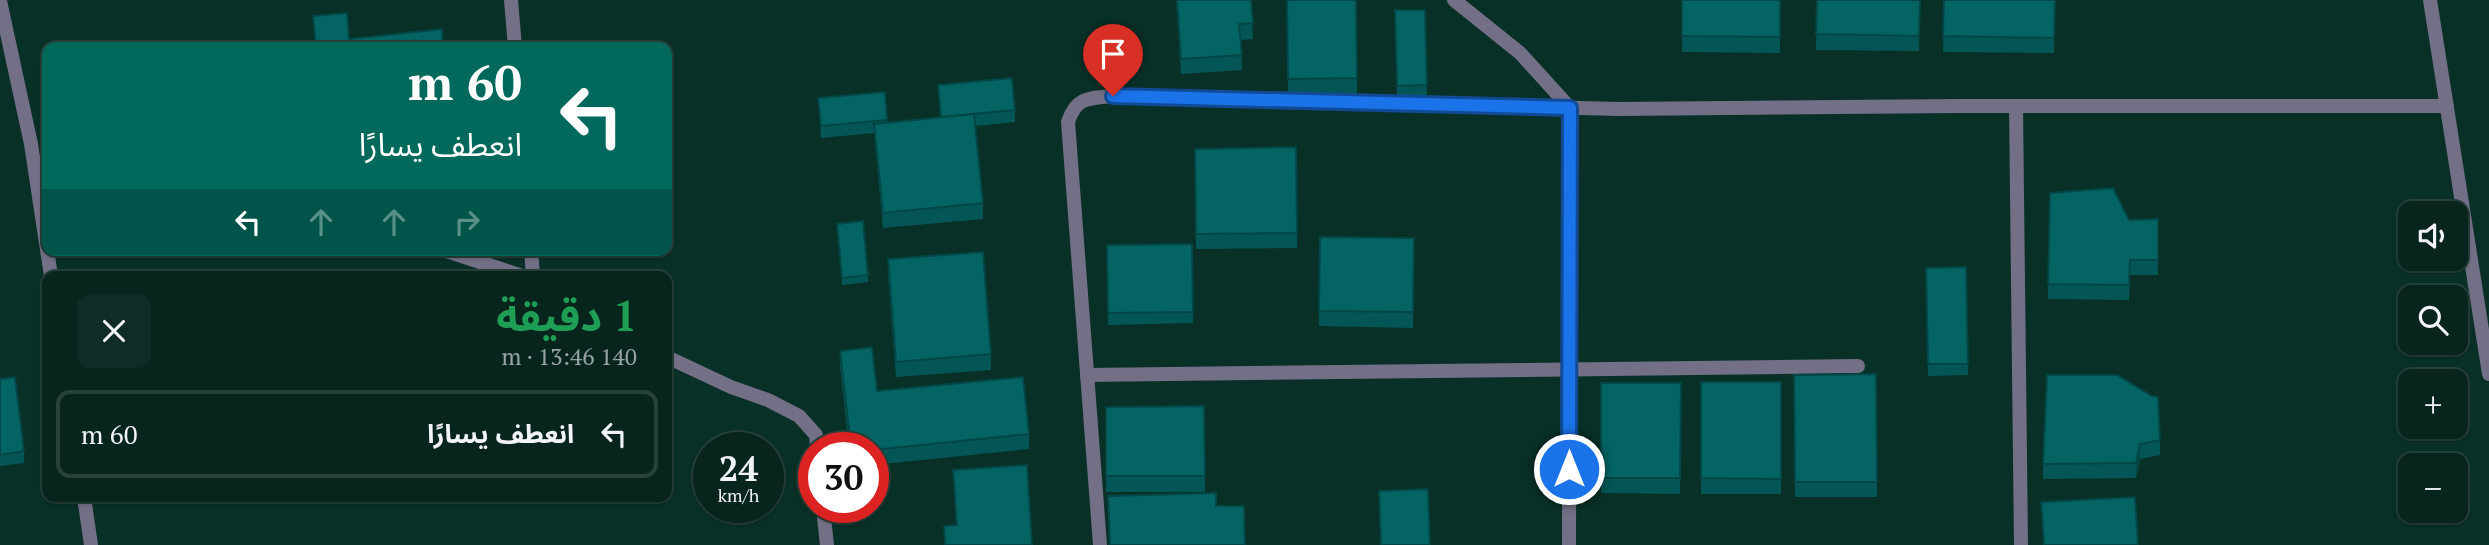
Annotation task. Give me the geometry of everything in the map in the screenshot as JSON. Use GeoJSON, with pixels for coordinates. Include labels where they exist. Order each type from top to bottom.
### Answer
{"type":"FeatureCollection","features":[{"type":"Feature","properties":{"kind":"street"},"geometry":{"type":"LineString","coordinates":[[511,0],[515,42]]}},
{"type":"Feature","properties":{"kind":"street"},"geometry":{"type":"LineString","coordinates":[[1454,0],[1520,52],[1570,108],[1569,545]]}},
{"type":"Feature","properties":{"kind":"street"},"geometry":{"type":"LineString","coordinates":[[2430,0],[2489,374]]}},
{"type":"Feature","properties":{"kind":"street"},"geometry":{"type":"LineString","coordinates":[[0,1],[42,189]]}},
{"type":"Feature","properties":{"kind":"street"},"geometry":{"type":"LineString","coordinates":[[1100,545],[1068,122],[1072,110],[1080,102],[1113,96],[1619,109],[2447,106]]}},
{"type":"Feature","properties":{"kind":"street"},"geometry":{"type":"LineString","coordinates":[[2016,106],[2021,545]]}},
{"type":"Feature","properties":{"kind":"street"},"geometry":{"type":"LineString","coordinates":[[462,256],[508,271]]}},
{"type":"Feature","properties":{"kind":"street"},"geometry":{"type":"LineString","coordinates":[[672,359],[731,387],[768,400],[799,416],[813,432]]}},
{"type":"Feature","properties":{"kind":"street"},"geometry":{"type":"LineString","coordinates":[[1087,375],[1858,366]]}},
{"type":"Feature","properties":{"kind":"street"},"geometry":{"type":"LineString","coordinates":[[85,502],[91,545]]}},
{"type":"Feature","properties":{"kind":"street"},"geometry":{"type":"LineString","coordinates":[[825,523],[827,545]]}},
{"type":"Feature","properties":{"kind":"building"},"geometry":{"type":"Polygon","coordinates":[[[1177,0],[1251,0],[1253,23],[1239,24],[1242,55],[1181,59],[1177,0]]]}},
{"type":"Feature","properties":{"kind":"building"},"geometry":{"type":"Polygon","coordinates":[[[1287,0],[1356,0],[1357,78],[1288,79],[1287,0]]]}},
{"type":"Feature","properties":{"kind":"building"},"geometry":{"type":"Polygon","coordinates":[[[1682,0],[1780,0],[1780,37],[1682,36],[1682,0]]]}},
{"type":"Feature","properties":{"kind":"building"},"geometry":{"type":"Polygon","coordinates":[[[1817,0],[1920,0],[1919,36],[1816,34],[1817,0]]]}},
{"type":"Feature","properties":{"kind":"building"},"geometry":{"type":"Polygon","coordinates":[[[1944,0],[2055,0],[2054,38],[1943,36],[1944,0]]]}},
{"type":"Feature","properties":{"kind":"building"},"geometry":{"type":"Polygon","coordinates":[[[1395,10],[1425,10],[1427,85],[1397,86],[1395,10]]]}},
{"type":"Feature","properties":{"kind":"building"},"geometry":{"type":"Polygon","coordinates":[[[347,13],[349,39],[442,29],[443,42],[316,42],[313,16],[347,13]]]}},
{"type":"Feature","properties":{"kind":"building"},"geometry":{"type":"Polygon","coordinates":[[[1012,78],[1015,110],[941,117],[938,85],[1012,78]]]}},
{"type":"Feature","properties":{"kind":"building"},"geometry":{"type":"Polygon","coordinates":[[[885,92],[887,120],[821,126],[818,98],[885,92]]]}},
{"type":"Feature","properties":{"kind":"building"},"geometry":{"type":"Polygon","coordinates":[[[974,114],[983,203],[883,213],[874,124],[974,114]]]}},
{"type":"Feature","properties":{"kind":"building"},"geometry":{"type":"Polygon","coordinates":[[[1296,147],[1297,233],[1196,234],[1195,149],[1296,147]]]}},
{"type":"Feature","properties":{"kind":"building"},"geometry":{"type":"Polygon","coordinates":[[[2113,188],[2129,220],[2158,219],[2158,260],[2130,260],[2129,285],[2048,284],[2050,193],[2113,188]]]}},
{"type":"Feature","properties":{"kind":"building"},"geometry":{"type":"Polygon","coordinates":[[[863,221],[868,275],[842,278],[837,224],[863,221]]]}},
{"type":"Feature","properties":{"kind":"building"},"geometry":{"type":"Polygon","coordinates":[[[1320,237],[1414,238],[1413,312],[1319,311],[1320,237]]]}},
{"type":"Feature","properties":{"kind":"building"},"geometry":{"type":"Polygon","coordinates":[[[1192,244],[1193,312],[1108,313],[1107,245],[1192,244]]]}},
{"type":"Feature","properties":{"kind":"building"},"geometry":{"type":"Polygon","coordinates":[[[983,252],[991,354],[896,362],[888,259],[983,252]]]}},
{"type":"Feature","properties":{"kind":"building"},"geometry":{"type":"Polygon","coordinates":[[[1966,267],[1968,364],[1928,364],[1926,268],[1966,267]]]}},
{"type":"Feature","properties":{"kind":"building"},"geometry":{"type":"Polygon","coordinates":[[[872,347],[877,391],[1023,377],[1029,434],[889,448],[889,432],[849,432],[840,351],[872,347]]]}},
{"type":"Feature","properties":{"kind":"building"},"geometry":{"type":"Polygon","coordinates":[[[1876,374],[1877,482],[1795,482],[1794,375],[1876,374]]]}},
{"type":"Feature","properties":{"kind":"building"},"geometry":{"type":"Polygon","coordinates":[[[2047,375],[2117,375],[2158,397],[2160,440],[2140,444],[2136,463],[2043,464],[2047,375]]]}},
{"type":"Feature","properties":{"kind":"building"},"geometry":{"type":"Polygon","coordinates":[[[15,377],[24,451],[0,455],[0,379],[15,377]]]}},
{"type":"Feature","properties":{"kind":"building"},"geometry":{"type":"Polygon","coordinates":[[[1701,382],[1781,382],[1781,479],[1701,478],[1701,382]]]}},
{"type":"Feature","properties":{"kind":"building"},"geometry":{"type":"Polygon","coordinates":[[[1601,383],[1681,383],[1680,478],[1601,478],[1601,383]]]}},
{"type":"Feature","properties":{"kind":"building"},"geometry":{"type":"Polygon","coordinates":[[[1204,406],[1205,476],[1106,476],[1106,407],[1204,406]]]}},
{"type":"Feature","properties":{"kind":"building"},"geometry":{"type":"Polygon","coordinates":[[[1027,465],[1032,545],[945,545],[944,526],[957,525],[953,470],[1027,465]]]}},
{"type":"Feature","properties":{"kind":"building"},"geometry":{"type":"Polygon","coordinates":[[[1428,489],[1430,545],[1381,545],[1379,491],[1428,489]]]}},
{"type":"Feature","properties":{"kind":"building"},"geometry":{"type":"Polygon","coordinates":[[[1216,493],[1216,506],[1244,506],[1245,545],[1110,545],[1108,496],[1216,493]]]}},
{"type":"Feature","properties":{"kind":"building"},"geometry":{"type":"Polygon","coordinates":[[[2135,497],[2138,545],[2044,545],[2041,502],[2135,497]]]}},
{"type":"Feature","properties":{"kind":"route"},"geometry":{"type":"LineString","coordinates":[[1113,96],[1570,108],[1569,469]]}}]}
